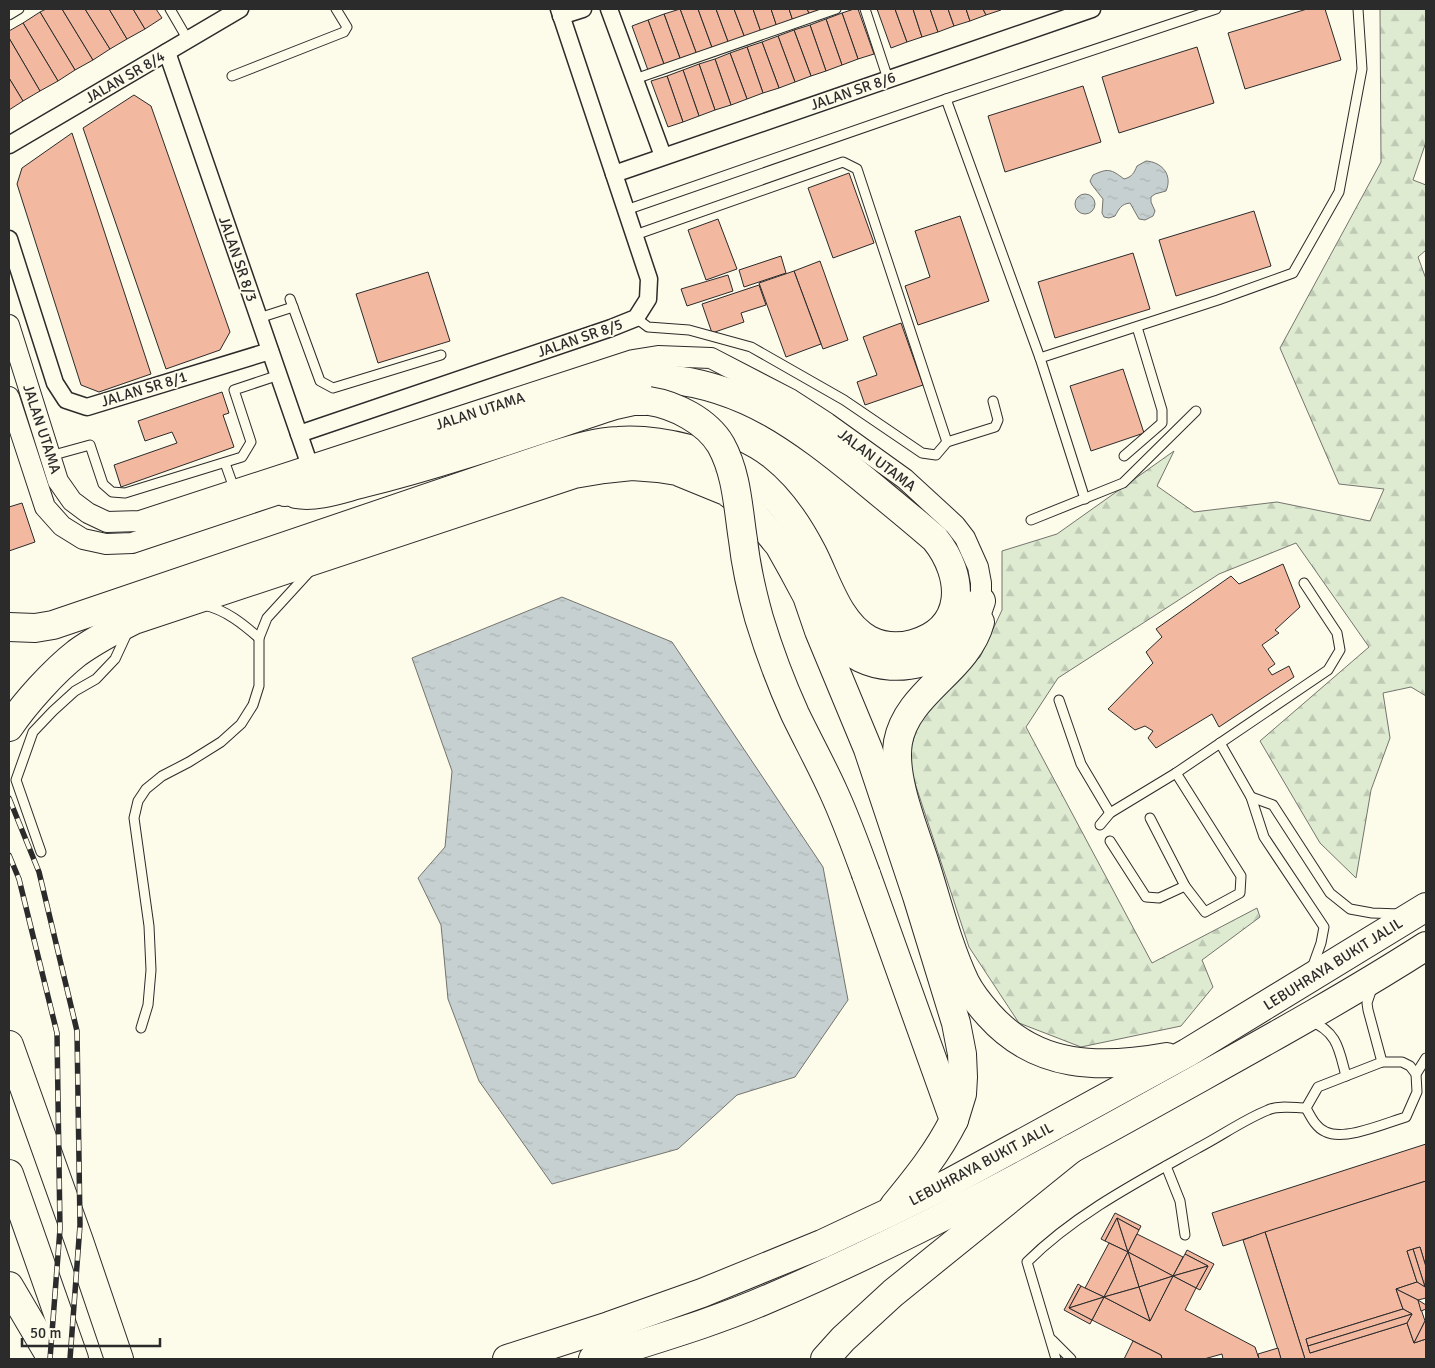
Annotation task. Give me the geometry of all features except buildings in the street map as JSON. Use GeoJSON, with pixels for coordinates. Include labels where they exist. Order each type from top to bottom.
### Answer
{"type":"FeatureCollection","features":[{"type":"Feature","properties":{"kind":"highway"},"geometry":{"type":"LineString","coordinates":[[9,627],[35,628],[61,623],[556,454],[584,446],[619,441],[655,443],[694,450],[738,467],[754,477],[788,512],[812,550],[836,601],[848,621],[868,639],[890,647],[899,647],[931,638],[944,626],[949,618],[956,596],[956,577],[948,558],[935,539],[826,449],[790,422],[760,406],[725,391],[665,379],[640,380],[602,387],[285,492]]}},
{"type":"Feature","properties":{"kind":"highway"},"geometry":{"type":"LineString","coordinates":[[285,492],[304,496],[319,494],[383,478],[450,459],[615,405],[633,401],[649,401],[678,409],[712,433],[726,456],[733,475],[752,591],[781,683],[846,822],[954,1120]]}},
{"type":"Feature","properties":{"kind":"highway"},"geometry":{"type":"LineString","coordinates":[[9,728],[26,704],[75,654],[102,636],[134,620],[522,490],[574,474],[604,469],[632,466],[677,471],[726,491],[747,506],[779,545],[807,596],[830,630],[842,644],[861,658],[877,664],[892,667],[906,666],[934,658],[946,651],[960,640],[970,628],[981,601]]}},
{"type":"Feature","properties":{"kind":"highway"},"geometry":{"type":"LineString","coordinates":[[807,596],[819,631],[868,749],[917,896],[956,1023],[962,1054],[962,1094],[954,1120],[930,1162],[888,1213]]}},
{"type":"Feature","properties":{"kind":"highway"},"geometry":{"type":"LineString","coordinates":[[981,601],[982,613],[972,643],[915,707],[902,728],[897,754],[900,783],[951,947],[965,983],[982,1008],[1010,1035],[1023,1044],[1054,1058],[1096,1064],[1146,1061],[1188,1053]]}},
{"type":"Feature","properties":{"kind":"highway","name":"LEBUHRAYA BUKIT JALIL"},"geometry":{"type":"LineString","coordinates":[[507,1359],[702,1294],[813,1248],[888,1213],[950,1182],[1188,1053],[1420,911]]}},
{"type":"Feature","properties":{"kind":"highway","name":"LEBUHRAYA BUKIT JALIL"},"geometry":{"type":"LineString","coordinates":[[593,1359],[710,1321],[768,1299],[899,1239],[1071,1149],[1302,1021],[1378,977],[1426,946]]}},
{"type":"Feature","properties":{"kind":"highway"},"geometry":{"type":"LineString","coordinates":[[9,1045],[119,1359]]}},
{"type":"Feature","properties":{"kind":"highway"},"geometry":{"type":"LineString","coordinates":[[825,1359],[893,1293],[1071,1149]]}},
{"type":"Feature","properties":{"kind":"highway"},"geometry":{"type":"LineString","coordinates":[[9,1174],[74,1359]]}},
{"type":"Feature","properties":{"kind":"highway"},"geometry":{"type":"LineString","coordinates":[[9,1286],[52,1359]]}},
{"type":"Feature","properties":{"kind":"street","name":"JALAN SR 8/4"},"geometry":{"type":"LineString","coordinates":[[9,145],[240,9]]}},
{"type":"Feature","properties":{"kind":"street"},"geometry":{"type":"LineString","coordinates":[[560,12],[583,9]]}},
{"type":"Feature","properties":{"kind":"street"},"geometry":{"type":"LineString","coordinates":[[609,9],[663,156]]}},
{"type":"Feature","properties":{"kind":"street","name":"JALAN SR 8/6"},"geometry":{"type":"LineString","coordinates":[[614,174],[1092,9]]}},
{"type":"Feature","properties":{"kind":"street","name":"JALAN SR 8/5"},"geometry":{"type":"LineString","coordinates":[[299,434],[612,328],[636,318],[648,299],[649,279],[560,12]]}},
{"type":"Feature","properties":{"kind":"street","name":"JALAN SR 8/3"},"geometry":{"type":"LineString","coordinates":[[167,52],[310,466]]}},
{"type":"Feature","properties":{"kind":"street","name":"JALAN SR 8/1"},"geometry":{"type":"LineString","coordinates":[[9,240],[55,383],[66,400],[87,406],[270,351]]}},
{"type":"Feature","properties":{"kind":"street","name":"JALAN UTAMA"},"geometry":{"type":"LineString","coordinates":[[9,325],[58,482],[72,502],[88,514],[107,522],[140,521],[633,360],[658,356],[711,358],[790,398],[905,479],[955,526],[965,538],[978,567],[981,583],[981,601]]}},
{"type":"Feature","properties":{"kind":"street","name":"JALAN UTAMA"},"geometry":{"type":"LineString","coordinates":[[9,397],[45,507],[62,526],[83,540],[106,544],[132,543],[285,492]]}},
{"type":"Feature","properties":{"kind":"lane"},"geometry":{"type":"LineString","coordinates":[[9,15],[20,9]]}},
{"type":"Feature","properties":{"kind":"lane"},"geometry":{"type":"LineString","coordinates":[[170,9],[188,40]]}},
{"type":"Feature","properties":{"kind":"lane"},"geometry":{"type":"LineString","coordinates":[[232,76],[344,32],[347,27],[336,9]]}},
{"type":"Feature","properties":{"kind":"lane"},"geometry":{"type":"LineString","coordinates":[[635,79],[836,9]]}},
{"type":"Feature","properties":{"kind":"lane"},"geometry":{"type":"LineString","coordinates":[[865,9],[888,79]]}},
{"type":"Feature","properties":{"kind":"lane"},"geometry":{"type":"LineString","coordinates":[[626,210],[946,99],[1216,9]]}},
{"type":"Feature","properties":{"kind":"lane"},"geometry":{"type":"LineString","coordinates":[[1040,358],[1293,273],[1339,192],[1362,69],[1358,9]]}},
{"type":"Feature","properties":{"kind":"lane"},"geometry":{"type":"LineString","coordinates":[[946,99],[1040,358],[1085,499]]}},
{"type":"Feature","properties":{"kind":"lane"},"geometry":{"type":"LineString","coordinates":[[635,235],[843,162],[857,169],[947,442]]}},
{"type":"Feature","properties":{"kind":"lane"},"geometry":{"type":"LineString","coordinates":[[259,318],[292,303],[320,381],[333,388],[441,355]]}},
{"type":"Feature","properties":{"kind":"lane"},"geometry":{"type":"LineString","coordinates":[[636,318],[648,327],[689,330],[751,347],[844,400],[922,453],[936,455],[947,442],[995,427],[998,420],[993,401]]}},
{"type":"Feature","properties":{"kind":"lane"},"geometry":{"type":"LineString","coordinates":[[1124,456],[1162,423],[1162,410],[1137,326]]}},
{"type":"Feature","properties":{"kind":"lane"},"geometry":{"type":"LineString","coordinates":[[50,456],[90,445],[103,484],[112,492],[125,494],[242,457],[251,442],[234,390],[279,375]]}},
{"type":"Feature","properties":{"kind":"lane"},"geometry":{"type":"LineString","coordinates":[[1031,520],[1123,483],[1196,412]]}},
{"type":"Feature","properties":{"kind":"lane"},"geometry":{"type":"LineString","coordinates":[[225,463],[235,491]]}},
{"type":"Feature","properties":{"kind":"lane"},"geometry":{"type":"LineString","coordinates":[[141,1028],[148,1005],[151,970],[149,926],[134,818],[138,801],[146,789],[162,776],[190,762],[221,742],[241,724],[252,705],[258,686],[259,638],[267,618],[322,558]]}},
{"type":"Feature","properties":{"kind":"lane"},"geometry":{"type":"LineString","coordinates":[[1100,825],[1110,813],[1176,773],[1328,670],[1340,650],[1337,633],[1304,583]]}},
{"type":"Feature","properties":{"kind":"lane"},"geometry":{"type":"LineString","coordinates":[[178,605],[206,605],[217,609],[242,623],[259,638]]}},
{"type":"Feature","properties":{"kind":"lane"},"geometry":{"type":"LineString","coordinates":[[41,852],[16,780],[33,732],[68,697],[96,678],[114,659],[134,620]]}},
{"type":"Feature","properties":{"kind":"lane"},"geometry":{"type":"LineString","coordinates":[[1059,700],[1081,764],[1110,813]]}},
{"type":"Feature","properties":{"kind":"lane"},"geometry":{"type":"LineString","coordinates":[[1220,743],[1251,797],[1264,837],[1324,927],[1321,943],[1308,980]]}},
{"type":"Feature","properties":{"kind":"lane"},"geometry":{"type":"LineString","coordinates":[[1150,818],[1185,886],[1205,912],[1240,892],[1241,876],[1176,773]]}},
{"type":"Feature","properties":{"kind":"lane"},"geometry":{"type":"LineString","coordinates":[[1251,797],[1273,804],[1330,893],[1350,909],[1372,913],[1420,911]]}},
{"type":"Feature","properties":{"kind":"lane"},"geometry":{"type":"LineString","coordinates":[[1110,841],[1146,897],[1159,898],[1185,886]]}},
{"type":"Feature","properties":{"kind":"lane"},"geometry":{"type":"LineString","coordinates":[[1378,977],[1369,994],[1367,1003],[1382,1062]]}},
{"type":"Feature","properties":{"kind":"lane"},"geometry":{"type":"LineString","coordinates":[[1302,1021],[1320,1025],[1334,1037],[1346,1076]]}},
{"type":"Feature","properties":{"kind":"lane"},"geometry":{"type":"LineString","coordinates":[[1416,1074],[1426,1058]]}},
{"type":"Feature","properties":{"kind":"lane"},"geometry":{"type":"LineString","coordinates":[[1382,1062],[1402,1062],[1410,1066],[1416,1074],[1417,1092],[1406,1117],[1346,1134],[1326,1133],[1314,1124],[1306,1108],[1318,1087],[1382,1062]]}},
{"type":"Feature","properties":{"kind":"lane"},"geometry":{"type":"LineString","coordinates":[[1056,1359],[1027,1262],[1046,1243],[1072,1224],[1166,1166],[1270,1108],[1306,1108]]}},
{"type":"Feature","properties":{"kind":"lane"},"geometry":{"type":"LineString","coordinates":[[1166,1166],[1180,1201],[1185,1235]]}},
{"type":"Feature","properties":{"kind":"lane"},"geometry":{"type":"LineString","coordinates":[[1050,1338],[1071,1359]]}},
{"type":"Feature","properties":{"kind":"green space"},"geometry":{"type":"Polygon","coordinates":[[[1380,9],[1426,9],[1426,142],[1413,180],[1426,185],[1426,250],[1418,257],[1426,279],[1426,696],[1411,687],[1383,693],[1390,738],[1371,790],[1356,878],[1320,843],[1260,741],[1369,647],[1296,543],[1219,574],[1058,678],[1026,727],[1152,963],[1257,908],[1260,917],[1202,960],[1213,987],[1181,1026],[1081,1047],[1019,1023],[969,947],[907,759],[922,713],[980,657],[1002,610],[1002,551],[1057,534],[1174,451],[1157,486],[1194,512],[1277,502],[1370,521],[1384,489],[1339,484],[1280,348],[1381,162],[1380,9]]]}},
{"type":"Feature","properties":{"kind":"water"},"geometry":{"type":"Polygon","coordinates":[[[1146,161],[1157,164],[1165,170],[1168,180],[1166,191],[1151,197],[1155,211],[1153,216],[1145,220],[1139,219],[1130,203],[1122,206],[1115,216],[1104,217],[1102,213],[1103,199],[1090,181],[1093,175],[1102,171],[1109,171],[1116,173],[1124,179],[1131,176],[1137,166],[1146,161]]]}},
{"type":"Feature","properties":{"kind":"water"},"geometry":{"type":"Polygon","coordinates":[[[1085,194],[1092,197],[1095,204],[1092,211],[1085,214],[1078,211],[1075,204],[1078,197],[1085,194]]]}},
{"type":"Feature","properties":{"kind":"water"},"geometry":{"type":"Polygon","coordinates":[[[562,597],[672,642],[823,867],[848,1000],[795,1077],[737,1095],[678,1149],[552,1184],[479,1081],[448,999],[441,925],[418,878],[445,847],[452,771],[412,658],[562,597]]]}},
{"type":"Feature","properties":{"kind":"railway"},"geometry":{"type":"LineString","coordinates":[[9,798],[39,872],[77,1031],[80,1225],[70,1359]]}},
{"type":"Feature","properties":{"kind":"railway"},"geometry":{"type":"LineString","coordinates":[[9,855],[19,879],[57,1033],[60,1229],[50,1359]]}}]}
